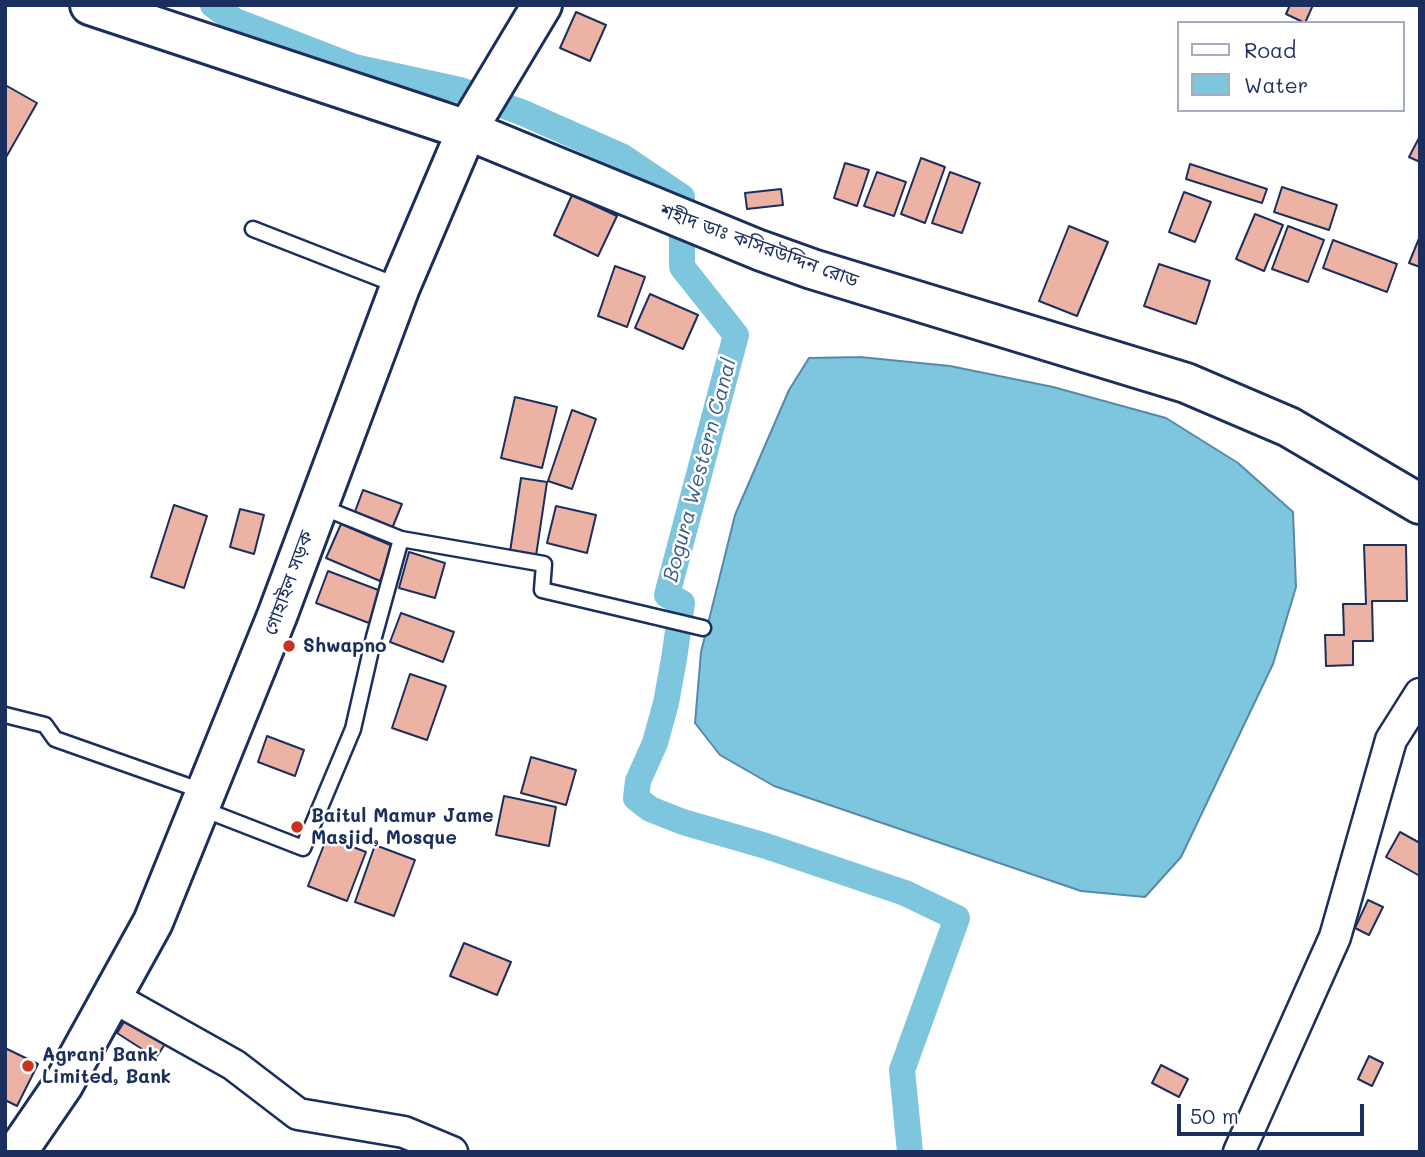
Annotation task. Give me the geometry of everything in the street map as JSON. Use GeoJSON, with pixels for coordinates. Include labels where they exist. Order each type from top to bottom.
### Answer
{"type":"FeatureCollection","features":[{"type":"Feature","properties":{"kind":"street","name":"শহীদ ডাঃ কসিরউদ্দিন রোড"},"geometry":{"type":"LineString","coordinates":[[90,5],[479,110],[665,211],[812,269],[1186,383],[1289,427],[1420,503]]}},
{"type":"Feature","properties":{"kind":"street","name":"গোহাইল সড়ক"},"geometry":{"type":"LineString","coordinates":[[18,1152],[62,1084],[153,922],[277,616],[400,287],[479,110],[542,5]]}},
{"type":"Feature","properties":{"kind":"street"},"geometry":{"type":"LineString","coordinates":[[1238,1152],[1335,937],[1391,740],[1420,694]]}},
{"type":"Feature","properties":{"kind":"street"},"geometry":{"type":"LineString","coordinates":[[111,996],[234,1065],[298,1114],[404,1132],[452,1152]]}},
{"type":"Feature","properties":{"kind":"lane"},"geometry":{"type":"LineString","coordinates":[[253,229],[400,287]]}},
{"type":"Feature","properties":{"kind":"lane"},"geometry":{"type":"LineString","coordinates":[[317,505],[401,539],[544,564],[542,590],[697,627]]}},
{"type":"Feature","properties":{"kind":"lane"},"geometry":{"type":"LineString","coordinates":[[5,715],[45,725],[55,739],[203,800],[303,848],[353,729],[374,637],[401,539]]}},
{"type":"Feature","properties":{"kind":"water"},"geometry":{"type":"Polygon","coordinates":[[[860,357],[950,366],[1053,387],[1166,418],[1238,463],[1293,512],[1296,587],[1273,664],[1181,857],[1145,897],[1081,891],[774,786],[720,755],[695,723],[701,652],[735,515],[789,390],[809,358],[860,357]]]}},
{"type":"Feature","properties":{"kind":"building"},"geometry":{"type":"Polygon","coordinates":[[[1290,5],[1313,5],[1306,21],[1286,14],[1290,5]]]}},
{"type":"Feature","properties":{"kind":"building"},"geometry":{"type":"Polygon","coordinates":[[[576,12],[606,25],[590,61],[560,48],[576,12]]]}},
{"type":"Feature","properties":{"kind":"building"},"geometry":{"type":"Polygon","coordinates":[[[7,86],[37,103],[5,159],[5,89],[7,86]]]}},
{"type":"Feature","properties":{"kind":"building"},"geometry":{"type":"Polygon","coordinates":[[[1420,136],[1420,162],[1409,157],[1420,136]]]}},
{"type":"Feature","properties":{"kind":"building"},"geometry":{"type":"Polygon","coordinates":[[[921,158],[945,167],[925,223],[901,214],[921,158]]]}},
{"type":"Feature","properties":{"kind":"building"},"geometry":{"type":"Polygon","coordinates":[[[845,163],[869,170],[857,206],[834,198],[845,163]]]}},
{"type":"Feature","properties":{"kind":"building"},"geometry":{"type":"Polygon","coordinates":[[[1190,164],[1267,189],[1262,203],[1186,179],[1190,164]]]}},
{"type":"Feature","properties":{"kind":"building"},"geometry":{"type":"Polygon","coordinates":[[[877,172],[906,182],[894,216],[864,206],[877,172]]]}},
{"type":"Feature","properties":{"kind":"building"},"geometry":{"type":"Polygon","coordinates":[[[950,172],[980,183],[962,233],[932,223],[950,172]]]}},
{"type":"Feature","properties":{"kind":"building"},"geometry":{"type":"Polygon","coordinates":[[[1282,187],[1337,205],[1329,230],[1274,212],[1282,187]]]}},
{"type":"Feature","properties":{"kind":"building"},"geometry":{"type":"Polygon","coordinates":[[[781,189],[783,205],[747,209],[745,193],[781,189]]]}},
{"type":"Feature","properties":{"kind":"building"},"geometry":{"type":"Polygon","coordinates":[[[1184,192],[1211,202],[1195,242],[1169,232],[1184,192]]]}},
{"type":"Feature","properties":{"kind":"building"},"geometry":{"type":"Polygon","coordinates":[[[572,195],[617,216],[598,256],[554,235],[572,195]]]}},
{"type":"Feature","properties":{"kind":"building"},"geometry":{"type":"Polygon","coordinates":[[[1255,214],[1283,225],[1264,271],[1236,259],[1255,214]]]}},
{"type":"Feature","properties":{"kind":"building"},"geometry":{"type":"Polygon","coordinates":[[[1069,226],[1108,242],[1077,316],[1039,301],[1069,226]]]}},
{"type":"Feature","properties":{"kind":"building"},"geometry":{"type":"Polygon","coordinates":[[[1288,226],[1324,240],[1308,282],[1272,269],[1288,226]]]}},
{"type":"Feature","properties":{"kind":"building"},"geometry":{"type":"Polygon","coordinates":[[[1420,236],[1420,267],[1409,263],[1420,236]]]}},
{"type":"Feature","properties":{"kind":"building"},"geometry":{"type":"Polygon","coordinates":[[[1333,240],[1397,264],[1387,292],[1323,268],[1333,240]]]}},
{"type":"Feature","properties":{"kind":"building"},"geometry":{"type":"Polygon","coordinates":[[[1159,264],[1210,281],[1196,324],[1144,306],[1159,264]]]}},
{"type":"Feature","properties":{"kind":"building"},"geometry":{"type":"Polygon","coordinates":[[[615,266],[645,277],[627,327],[598,316],[615,266]]]}},
{"type":"Feature","properties":{"kind":"building"},"geometry":{"type":"Polygon","coordinates":[[[650,294],[698,315],[683,349],[635,328],[650,294]]]}},
{"type":"Feature","properties":{"kind":"building"},"geometry":{"type":"Polygon","coordinates":[[[515,397],[557,407],[542,468],[501,458],[515,397]]]}},
{"type":"Feature","properties":{"kind":"building"},"geometry":{"type":"Polygon","coordinates":[[[572,410],[596,419],[572,489],[548,481],[572,410]]]}},
{"type":"Feature","properties":{"kind":"building"},"geometry":{"type":"Polygon","coordinates":[[[521,478],[547,482],[536,556],[510,552],[521,478]]]}},
{"type":"Feature","properties":{"kind":"building"},"geometry":{"type":"Polygon","coordinates":[[[363,490],[402,504],[391,531],[353,517],[363,490]]]}},
{"type":"Feature","properties":{"kind":"building"},"geometry":{"type":"Polygon","coordinates":[[[174,505],[207,516],[184,588],[151,577],[174,505]]]}},
{"type":"Feature","properties":{"kind":"building"},"geometry":{"type":"Polygon","coordinates":[[[556,506],[596,515],[587,553],[547,543],[556,506]]]}},
{"type":"Feature","properties":{"kind":"building"},"geometry":{"type":"Polygon","coordinates":[[[240,509],[264,515],[254,554],[230,547],[240,509]]]}},
{"type":"Feature","properties":{"kind":"building"},"geometry":{"type":"Polygon","coordinates":[[[341,524],[395,547],[380,581],[326,558],[341,524]]]}},
{"type":"Feature","properties":{"kind":"building"},"geometry":{"type":"Polygon","coordinates":[[[1364,545],[1406,545],[1407,601],[1372,601],[1373,641],[1353,641],[1353,665],[1326,666],[1325,635],[1344,635],[1343,604],[1366,604],[1364,545]]]}},
{"type":"Feature","properties":{"kind":"building"},"geometry":{"type":"Polygon","coordinates":[[[409,552],[445,563],[435,598],[399,588],[409,552]]]}},
{"type":"Feature","properties":{"kind":"building"},"geometry":{"type":"Polygon","coordinates":[[[328,571],[381,591],[369,623],[316,603],[328,571]]]}},
{"type":"Feature","properties":{"kind":"building"},"geometry":{"type":"Polygon","coordinates":[[[401,613],[454,632],[443,662],[390,642],[401,613]]]}},
{"type":"Feature","properties":{"kind":"building"},"geometry":{"type":"Polygon","coordinates":[[[410,674],[446,686],[427,740],[392,728],[410,674]]]}},
{"type":"Feature","properties":{"kind":"building"},"geometry":{"type":"Polygon","coordinates":[[[267,736],[304,750],[295,776],[258,762],[267,736]]]}},
{"type":"Feature","properties":{"kind":"building"},"geometry":{"type":"Polygon","coordinates":[[[531,757],[576,770],[566,805],[521,793],[531,757]]]}},
{"type":"Feature","properties":{"kind":"building"},"geometry":{"type":"Polygon","coordinates":[[[504,796],[556,807],[549,846],[496,835],[504,796]]]}},
{"type":"Feature","properties":{"kind":"building"},"geometry":{"type":"Polygon","coordinates":[[[1400,832],[1420,843],[1420,876],[1386,857],[1400,832]]]}},
{"type":"Feature","properties":{"kind":"building"},"geometry":{"type":"Polygon","coordinates":[[[327,837],[366,852],[347,901],[308,886],[327,837]]]}},
{"type":"Feature","properties":{"kind":"building"},"geometry":{"type":"Polygon","coordinates":[[[375,845],[415,860],[394,916],[355,902],[375,845]]]}},
{"type":"Feature","properties":{"kind":"building"},"geometry":{"type":"Polygon","coordinates":[[[1368,900],[1383,907],[1369,935],[1355,928],[1368,900]]]}},
{"type":"Feature","properties":{"kind":"building"},"geometry":{"type":"Polygon","coordinates":[[[464,943],[511,962],[497,995],[450,976],[464,943]]]}},
{"type":"Feature","properties":{"kind":"building"},"geometry":{"type":"Polygon","coordinates":[[[131,1011],[170,1036],[156,1058],[117,1033],[131,1011]]]}},
{"type":"Feature","properties":{"kind":"building"},"geometry":{"type":"Polygon","coordinates":[[[5,1048],[38,1064],[17,1106],[5,1100],[5,1048]]]}},
{"type":"Feature","properties":{"kind":"building"},"geometry":{"type":"Polygon","coordinates":[[[1369,1056],[1383,1063],[1372,1086],[1358,1079],[1369,1056]]]}},
{"type":"Feature","properties":{"kind":"building"},"geometry":{"type":"Polygon","coordinates":[[[1161,1065],[1188,1079],[1179,1097],[1152,1083],[1161,1065]]]}},
{"type":"Feature","properties":{"kind":"waterway","name":"Bogura Western Canal"},"geometry":{"type":"LineString","coordinates":[[213,5],[235,21],[354,67],[460,90],[521,112],[623,157],[682,197],[682,267],[736,335],[667,595],[682,603],[674,659],[666,703],[655,743],[638,781],[636,798],[650,809],[683,822],[766,846],[905,893],[957,918],[902,1070],[910,1152]]}},
{"type":"Feature","properties":{"kind":"place","name":"Shwapno"},"geometry":{"type":"Point","coordinates":[289,646]}},
{"type":"Feature","properties":{"kind":"place","name":"Baitul Mamur Jame Masjid, Mosque"},"geometry":{"type":"Point","coordinates":[297,827]}},
{"type":"Feature","properties":{"kind":"place","name":"Agrani Bank Limited, Bank"},"geometry":{"type":"Point","coordinates":[28,1066]}}]}
